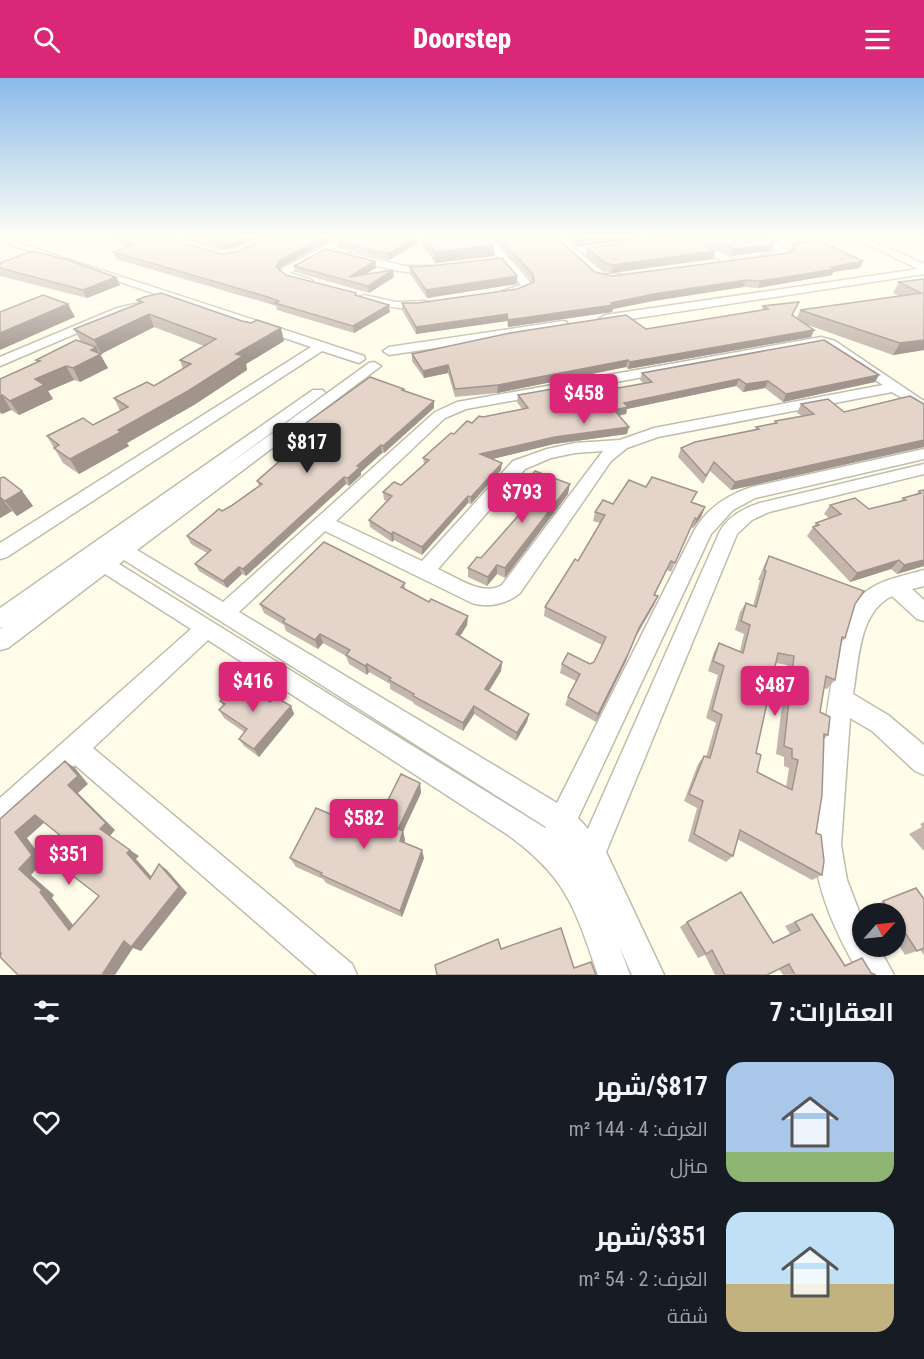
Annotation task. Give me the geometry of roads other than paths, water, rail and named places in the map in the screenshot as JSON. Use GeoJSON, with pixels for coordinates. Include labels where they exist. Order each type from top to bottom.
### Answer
{"type":"FeatureCollection","features":[{"type":"Feature","properties":{"kind":"street"},"geometry":{"type":"LineString","coordinates":[[133,279],[214,299],[367,356],[384,365],[390,355],[574,328]]}},
{"type":"Feature","properties":{"kind":"street"},"geometry":{"type":"LineString","coordinates":[[135,279],[177,298],[321,346],[367,356]]}},
{"type":"Feature","properties":{"kind":"street"},"geometry":{"type":"LineString","coordinates":[[296,279],[323,287]]}},
{"type":"Feature","properties":{"kind":"street"},"geometry":{"type":"LineString","coordinates":[[494,294],[522,290],[527,285],[520,279]]}},
{"type":"Feature","properties":{"kind":"street"},"geometry":{"type":"LineString","coordinates":[[866,279],[597,326],[924,279]]}},
{"type":"Feature","properties":{"kind":"street"},"geometry":{"type":"LineString","coordinates":[[121,310],[143,282]]}},
{"type":"Feature","properties":{"kind":"street"},"geometry":{"type":"LineString","coordinates":[[847,282],[860,289]]}},
{"type":"Feature","properties":{"kind":"street"},"geometry":{"type":"LineString","coordinates":[[354,296],[396,305],[439,302]]}},
{"type":"Feature","properties":{"kind":"street"},"geometry":{"type":"LineString","coordinates":[[0,362],[121,310],[177,298]]}},
{"type":"Feature","properties":{"kind":"street"},"geometry":{"type":"LineString","coordinates":[[201,306],[214,299]]}},
{"type":"Feature","properties":{"kind":"street"},"geometry":{"type":"LineString","coordinates":[[225,612],[440,415],[462,405],[821,341],[831,344],[924,407]]}},
{"type":"Feature","properties":{"kind":"street"},"geometry":{"type":"LineString","coordinates":[[0,552],[321,346]]}},
{"type":"Feature","properties":{"kind":"street"},"geometry":{"type":"LineString","coordinates":[[0,641],[107,553],[367,356]]}},
{"type":"Feature","properties":{"kind":"street"},"geometry":{"type":"LineString","coordinates":[[323,522],[479,597],[492,598],[504,595],[513,587],[604,457],[622,445],[654,433],[895,387]]}},
{"type":"Feature","properties":{"kind":"street"},"geometry":{"type":"LineString","coordinates":[[425,571],[519,465],[547,454],[566,450],[622,445]]}},
{"type":"Feature","properties":{"kind":"street"},"geometry":{"type":"LineString","coordinates":[[549,849],[703,531],[716,512],[740,496],[924,454]]}},
{"type":"Feature","properties":{"kind":"street"},"geometry":{"type":"LineString","coordinates":[[576,883],[592,853],[729,531],[738,520],[750,512],[766,507],[919,476]]}},
{"type":"Feature","properties":{"kind":"street"},"geometry":{"type":"LineString","coordinates":[[107,553],[225,612],[563,822],[592,853],[648,975]]}},
{"type":"Feature","properties":{"kind":"street"},"geometry":{"type":"LineString","coordinates":[[0,619],[107,553]]}},
{"type":"Feature","properties":{"kind":"street"},"geometry":{"type":"LineString","coordinates":[[107,553],[207,628],[518,825],[549,849],[562,862],[576,883],[614,975]]}},
{"type":"Feature","properties":{"kind":"street"},"geometry":{"type":"LineString","coordinates":[[878,975],[843,912],[832,886],[828,864],[827,845],[840,699],[860,612],[866,602],[879,592],[924,578]]}},
{"type":"Feature","properties":{"kind":"street"},"geometry":{"type":"LineString","coordinates":[[896,587],[924,613]]}},
{"type":"Feature","properties":{"kind":"street"},"geometry":{"type":"LineString","coordinates":[[0,816],[207,628]]}},
{"type":"Feature","properties":{"kind":"street"},"geometry":{"type":"LineString","coordinates":[[840,699],[880,723],[924,762]]}},
{"type":"Feature","properties":{"kind":"street"},"geometry":{"type":"LineString","coordinates":[[74,748],[341,975]]}}]}
